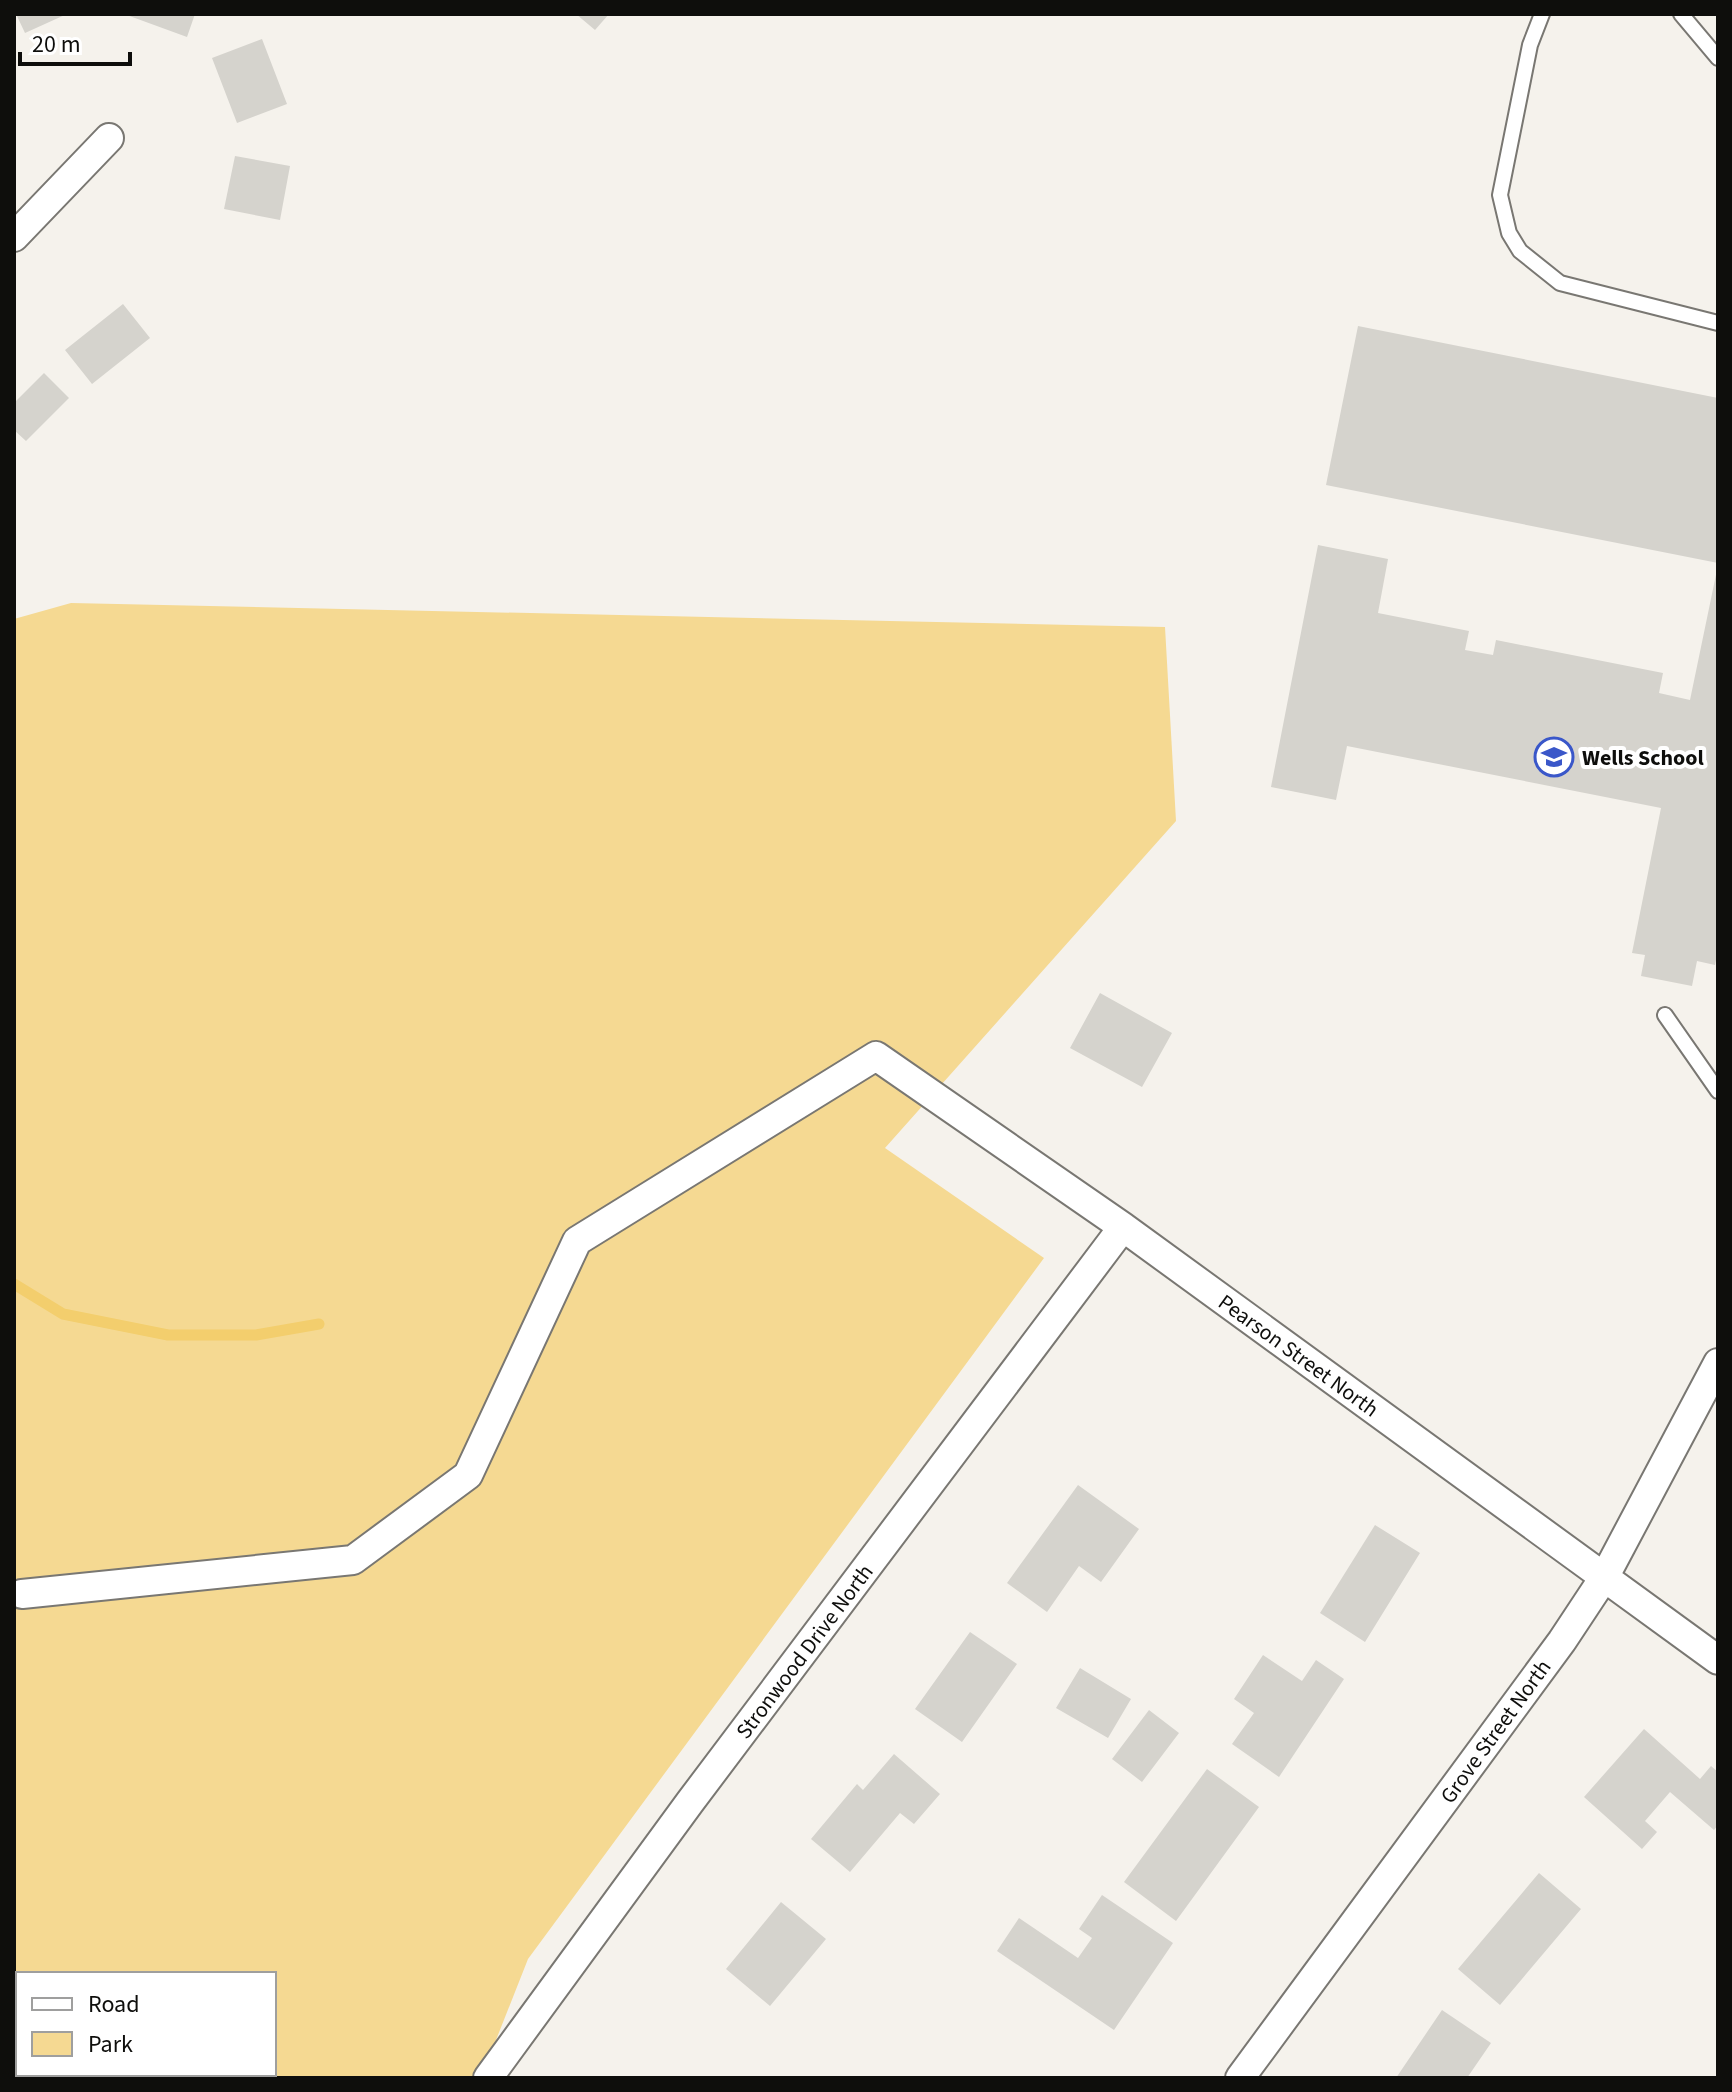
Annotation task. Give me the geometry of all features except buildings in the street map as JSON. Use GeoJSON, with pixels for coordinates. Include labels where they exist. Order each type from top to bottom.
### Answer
{"type":"FeatureCollection","features":[{"type":"Feature","properties":{"kind":"street"},"geometry":{"type":"LineString","coordinates":[[14,237],[109,138]]}},
{"type":"Feature","properties":{"kind":"street","name":"Pearson Street North"},"geometry":{"type":"LineString","coordinates":[[22,1594],[353,1560],[468,1475],[577,1241],[876,1056],[1123,1227],[1718,1660]]}},
{"type":"Feature","properties":{"kind":"street","name":"Stronwood Drive North"},"geometry":{"type":"LineString","coordinates":[[488,2078],[690,1802],[1123,1227]]}},
{"type":"Feature","properties":{"kind":"street","name":"Grove Street North"},"geometry":{"type":"LineString","coordinates":[[1240,2078],[1562,1641],[1605,1576],[1718,1363]]}},
{"type":"Feature","properties":{"kind":"lane"},"geometry":{"type":"LineString","coordinates":[[1542,14],[1530,45],[1500,195],[1509,233],[1520,251],[1560,283],[1718,323]]}},
{"type":"Feature","properties":{"kind":"lane"},"geometry":{"type":"LineString","coordinates":[[1681,14],[1718,58]]}},
{"type":"Feature","properties":{"kind":"lane"},"geometry":{"type":"LineString","coordinates":[[1665,1015],[1716,1084]]}},
{"type":"Feature","properties":{"kind":"green space"},"geometry":{"type":"Polygon","coordinates":[[[71,603],[1165,627],[1176,821],[885,1148],[1044,1258],[528,1959],[481,2078],[14,2078],[14,619],[71,603]]]}},
{"type":"Feature","properties":{"kind":"waterway"},"geometry":{"type":"LineString","coordinates":[[14,1284],[63,1314],[168,1335],[256,1335],[319,1324]]}},
{"type":"Feature","properties":{"kind":"place","name":"Wells School"},"geometry":{"type":"Point","coordinates":[1554,757]}}]}
